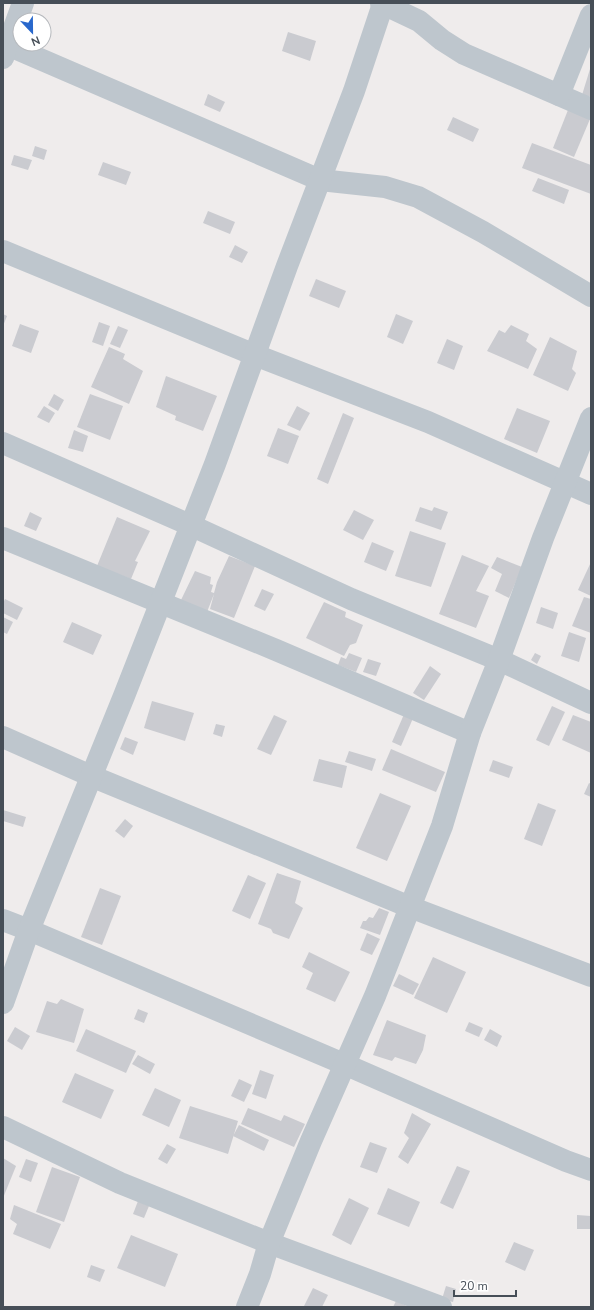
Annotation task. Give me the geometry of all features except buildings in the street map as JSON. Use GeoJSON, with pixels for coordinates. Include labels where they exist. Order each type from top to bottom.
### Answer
{"type":"FeatureCollection","features":[{"type":"Feature","properties":{"kind":"street"},"geometry":{"type":"LineString","coordinates":[[23,3],[5,49],[320,180],[385,187],[418,197],[483,232],[591,296]]}},
{"type":"Feature","properties":{"kind":"street"},"geometry":{"type":"LineString","coordinates":[[3,1003],[29,930],[124,696],[215,464],[354,91],[382,3],[418,21],[442,40],[464,54],[591,109]]}},
{"type":"Feature","properties":{"kind":"street"},"geometry":{"type":"LineString","coordinates":[[559,95],[591,15]]}},
{"type":"Feature","properties":{"kind":"street"},"geometry":{"type":"LineString","coordinates":[[3,251],[255,355],[428,422],[591,494]]}},
{"type":"Feature","properties":{"kind":"street"},"geometry":{"type":"LineString","coordinates":[[247,1307],[260,1274],[269,1243],[344,1064],[375,996],[442,826],[470,733],[499,660],[543,538],[591,418]]}},
{"type":"Feature","properties":{"kind":"street"},"geometry":{"type":"LineString","coordinates":[[3,443],[190,525],[351,599],[499,660],[591,703]]}},
{"type":"Feature","properties":{"kind":"street"},"geometry":{"type":"LineString","coordinates":[[3,538],[276,650],[470,733]]}},
{"type":"Feature","properties":{"kind":"street"},"geometry":{"type":"LineString","coordinates":[[3,738],[91,776],[410,907],[591,976]]}},
{"type":"Feature","properties":{"kind":"street"},"geometry":{"type":"LineString","coordinates":[[3,920],[344,1064],[566,1161],[591,1170]]}},
{"type":"Feature","properties":{"kind":"street"},"geometry":{"type":"LineString","coordinates":[[3,1127],[120,1183],[269,1243],[441,1307]]}}]}
